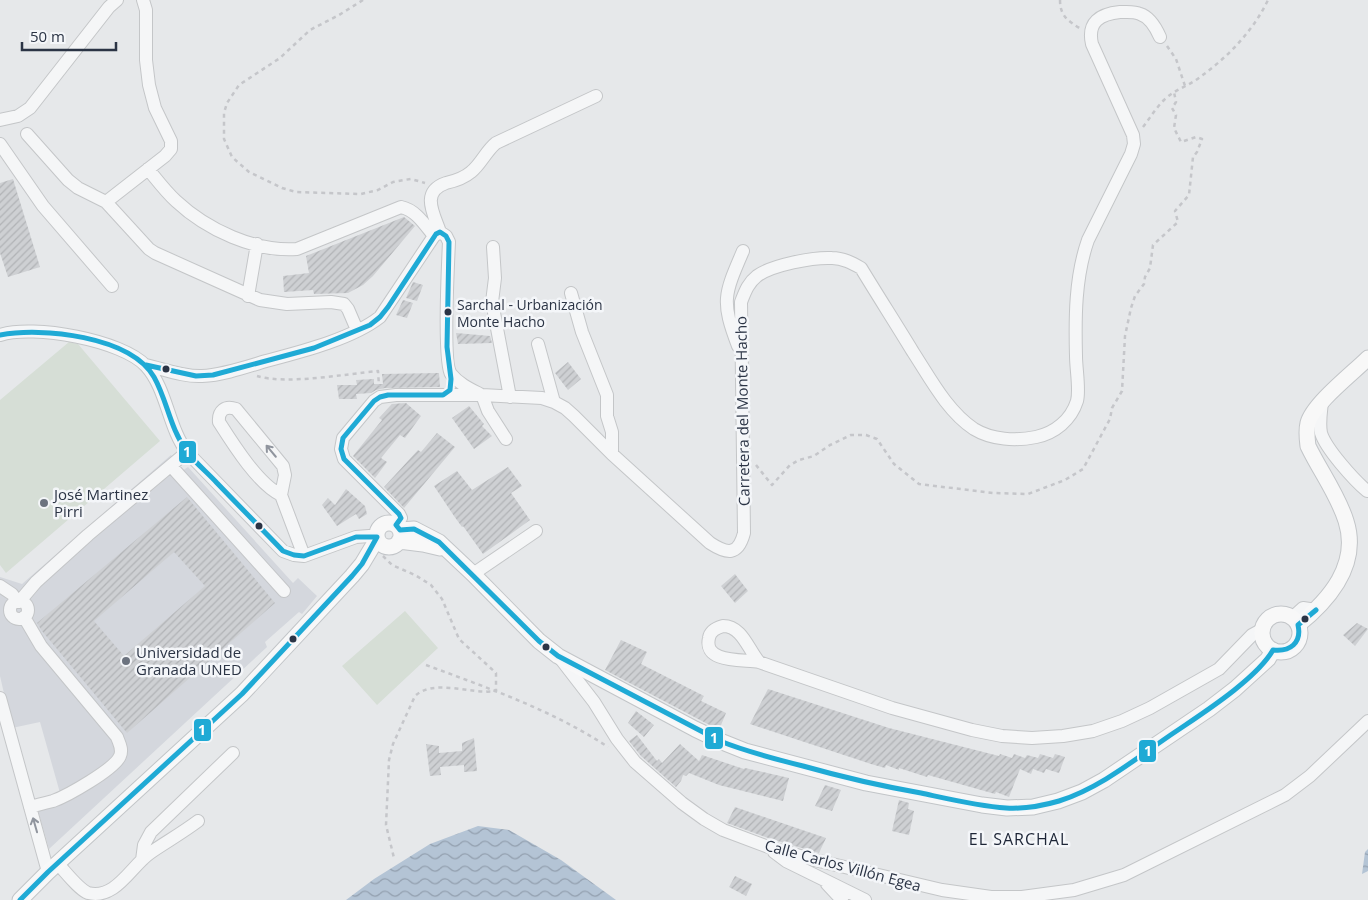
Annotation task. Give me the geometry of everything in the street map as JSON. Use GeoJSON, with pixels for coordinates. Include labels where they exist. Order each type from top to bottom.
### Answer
{"type":"FeatureCollection","features":[{"type":"Feature","properties":{"kind":"main road"},"geometry":{"type":"LineString","coordinates":[[1264,642],[1285,651],[1295,645],[1300,634],[1301,619],[1337,585],[1344,570],[1349,538],[1346,522],[1308,446],[1306,434],[1308,422],[1314,411],[1368,358]]}},
{"type":"Feature","properties":{"kind":"main road"},"geometry":{"type":"LineString","coordinates":[[20,900],[242,694],[362,564],[388,539],[423,544],[446,550],[473,574],[539,641],[558,656],[703,733],[745,751],[866,784],[1008,808],[1058,801],[1082,792],[1104,780],[1209,709],[1235,689],[1264,642],[1265,623],[1275,615],[1281,614],[1301,619]]}},
{"type":"Feature","properties":{"kind":"street"},"geometry":{"type":"LineString","coordinates":[[0,120],[18,116],[30,108],[109,7],[117,0]]}},
{"type":"Feature","properties":{"kind":"street"},"geometry":{"type":"LineString","coordinates":[[106,202],[172,149],[171,141],[155,108],[149,85],[146,60],[146,10],[143,0]]}},
{"type":"Feature","properties":{"kind":"street"},"geometry":{"type":"LineString","coordinates":[[1134,139],[1092,44],[1090,36],[1093,24],[1101,16],[1128,11],[1141,14],[1154,24],[1160,37]]}},
{"type":"Feature","properties":{"kind":"street"},"geometry":{"type":"LineString","coordinates":[[0,335],[22,330],[60,333],[120,350],[146,365],[196,376],[212,375],[243,368],[314,348],[370,325],[380,318],[437,234],[430,201],[434,190],[473,171],[496,142],[596,96]]}},
{"type":"Feature","properties":{"kind":"street"},"geometry":{"type":"LineString","coordinates":[[27,134],[68,180],[78,188],[106,202],[155,254],[260,300],[287,304],[338,302],[344,304],[357,330]]}},
{"type":"Feature","properties":{"kind":"street","name":"Carretera del Monte Hacho"},"geometry":{"type":"LineString","coordinates":[[451,374],[460,383],[482,395],[542,398],[565,408],[612,454],[710,543],[721,551],[729,552],[736,550],[742,542],[744,533],[741,302],[746,288],[755,277],[768,269],[782,265],[823,258],[843,259],[861,268],[937,389],[958,414],[974,429],[995,437],[1014,439],[1029,439],[1044,435],[1055,430],[1065,422],[1073,412],[1078,399],[1076,306],[1083,254],[1088,240],[1131,154],[1134,139]]}},
{"type":"Feature","properties":{"kind":"street"},"geometry":{"type":"LineString","coordinates":[[0,144],[38,199],[112,286]]}},
{"type":"Feature","properties":{"kind":"street"},"geometry":{"type":"LineString","coordinates":[[148,169],[176,201],[199,219],[218,230],[257,244],[286,250],[297,249],[401,207],[409,209],[437,234],[446,236],[449,242],[447,362],[451,374],[450,390],[443,395]]}},
{"type":"Feature","properties":{"kind":"street"},"geometry":{"type":"LineString","coordinates":[[248,296],[257,244]]}},
{"type":"Feature","properties":{"kind":"street"},"geometry":{"type":"LineString","coordinates":[[493,248],[495,278],[492,302],[510,397]]}},
{"type":"Feature","properties":{"kind":"street"},"geometry":{"type":"LineString","coordinates":[[741,356],[729,322],[726,298],[728,286],[742,251]]}},
{"type":"Feature","properties":{"kind":"street"},"geometry":{"type":"LineString","coordinates":[[571,293],[582,332],[607,395],[607,416],[612,432],[612,454]]}},
{"type":"Feature","properties":{"kind":"street"},"geometry":{"type":"LineString","coordinates":[[538,344],[554,402]]}},
{"type":"Feature","properties":{"kind":"street"},"geometry":{"type":"LineString","coordinates":[[146,365],[159,388],[175,434],[187,452],[273,542],[283,551],[294,555],[304,556],[356,538],[369,536],[388,539],[400,521],[399,514],[347,463],[341,449],[342,438],[374,401],[380,397],[388,395],[482,395],[488,410],[506,439]]}},
{"type":"Feature","properties":{"kind":"street"},"geometry":{"type":"LineString","coordinates":[[1322,402],[1320,426],[1324,440],[1353,478],[1367,491]]}},
{"type":"Feature","properties":{"kind":"street"},"geometry":{"type":"LineString","coordinates":[[281,495],[261,481],[219,422],[218,417],[225,408],[231,407],[236,409],[281,462],[285,475],[281,495],[304,556]]}},
{"type":"Feature","properties":{"kind":"street"},"geometry":{"type":"LineString","coordinates":[[16,603],[50,568],[187,452]]}},
{"type":"Feature","properties":{"kind":"street"},"geometry":{"type":"LineString","coordinates":[[171,466],[284,591]]}},
{"type":"Feature","properties":{"kind":"street"},"geometry":{"type":"LineString","coordinates":[[473,574],[536,531]]}},
{"type":"Feature","properties":{"kind":"street"},"geometry":{"type":"LineString","coordinates":[[0,586],[12,594],[16,603]]}},
{"type":"Feature","properties":{"kind":"street"},"geometry":{"type":"LineString","coordinates":[[0,594],[27,607],[24,618],[41,646],[117,737],[121,749],[120,756],[114,764],[72,792],[52,801],[30,806]]}},
{"type":"Feature","properties":{"kind":"street"},"geometry":{"type":"LineString","coordinates":[[759,662],[892,708],[972,730],[1002,736],[1040,738],[1093,731],[1122,721],[1150,708],[1264,642]]}},
{"type":"Feature","properties":{"kind":"street","name":"Calle Carlos Villón Egea"},"geometry":{"type":"LineString","coordinates":[[558,656],[594,702],[626,751],[649,775],[704,819],[723,830],[771,848],[815,860],[942,890],[991,897],[1022,897],[1074,890],[1124,875],[1284,795],[1310,776],[1368,721]]}},
{"type":"Feature","properties":{"kind":"street"},"geometry":{"type":"LineString","coordinates":[[0,698],[30,806],[53,868],[83,890],[93,894],[106,892],[120,884],[142,860],[198,822]]}},
{"type":"Feature","properties":{"kind":"street"},"geometry":{"type":"LineString","coordinates":[[142,860],[144,845],[151,832],[233,753]]}},
{"type":"Feature","properties":{"kind":"street"},"geometry":{"type":"LineString","coordinates":[[771,848],[786,861],[865,900]]}},
{"type":"Feature","properties":{"kind":"street"},"geometry":{"type":"LineString","coordinates":[[824,880],[842,900]]}},
{"type":"Feature","properties":{"kind":"path"},"geometry":{"type":"LineString","coordinates":[[363,0],[340,15],[310,30],[280,58],[239,85],[227,103],[224,113],[222,132],[226,147],[240,166],[249,172],[282,188],[296,192],[361,194],[378,190],[393,182],[411,179],[423,181],[434,190]]}},
{"type":"Feature","properties":{"kind":"path"},"geometry":{"type":"LineString","coordinates":[[1060,0],[1060,9],[1066,19],[1090,36]]}},
{"type":"Feature","properties":{"kind":"path"},"geometry":{"type":"LineString","coordinates":[[1134,139],[1156,110],[1174,92],[1205,73],[1248,34],[1256,24],[1268,0]]}},
{"type":"Feature","properties":{"kind":"path"},"geometry":{"type":"LineString","coordinates":[[1160,37],[1176,59],[1185,86]]}},
{"type":"Feature","properties":{"kind":"path"},"geometry":{"type":"LineString","coordinates":[[743,450],[772,485],[790,464],[814,456],[830,445],[851,435],[866,435],[878,439],[894,464],[919,484],[993,493],[1028,494],[1065,480],[1083,469],[1110,419],[1112,408],[1122,391],[1125,336],[1135,296],[1144,284],[1145,277],[1150,268],[1153,245],[1178,222],[1176,211],[1188,195],[1193,157],[1202,139],[1196,136],[1181,142],[1174,128],[1176,115],[1172,108],[1176,102],[1174,92]]}},
{"type":"Feature","properties":{"kind":"path"},"geometry":{"type":"LineString","coordinates":[[243,368],[256,376],[271,379],[296,379],[378,371],[380,397]]}},
{"type":"Feature","properties":{"kind":"path"},"geometry":{"type":"LineString","coordinates":[[388,539],[392,565],[431,585],[442,599],[458,640],[496,673],[496,691]]}},
{"type":"Feature","properties":{"kind":"path"},"geometry":{"type":"LineString","coordinates":[[426,665],[496,691],[570,724],[613,751]]}},
{"type":"Feature","properties":{"kind":"path"},"geometry":{"type":"LineString","coordinates":[[394,858],[386,825],[388,760],[393,744],[415,696],[419,692],[431,689],[449,688],[485,692],[496,691]]}},
{"type":"Feature","properties":{"kind":"shaded area","name":"José Martinez Pirri"},"geometry":{"type":"Polygon","coordinates":[[[69,342],[78,344],[160,441],[6,573],[0,565],[0,400],[69,342]]]}},
{"type":"Feature","properties":{"kind":"shaded area","name":"Universidad de Granada UNED"},"geometry":{"type":"Polygon","coordinates":[[[171,455],[182,471],[188,467],[293,583],[298,578],[317,596],[302,614],[299,612],[265,642],[267,647],[49,849],[37,807],[62,800],[40,722],[12,728],[0,676],[0,577],[22,584],[171,455]]]}},
{"type":"Feature","properties":{"kind":"shaded area"},"geometry":{"type":"Polygon","coordinates":[[[405,611],[438,648],[377,705],[342,666],[405,611]]]}},
{"type":"Feature","properties":{"kind":"water"},"geometry":{"type":"Polygon","coordinates":[[[478,826],[509,830],[561,860],[616,900],[346,900],[374,879],[430,844],[478,826]]]}},
{"type":"Feature","properties":{"kind":"water"},"geometry":{"type":"Polygon","coordinates":[[[1368,849],[1368,871],[1362,874],[1365,852],[1368,849]]]}},
{"type":"Feature","properties":{"kind":"building"},"geometry":{"type":"Polygon","coordinates":[[[13,179],[40,267],[8,277],[0,253],[0,183],[13,179]]]}},
{"type":"Feature","properties":{"kind":"building"},"geometry":{"type":"Polygon","coordinates":[[[404,217],[415,226],[373,276],[363,285],[348,293],[314,294],[313,290],[284,292],[283,276],[309,273],[306,256],[404,217]]]}},
{"type":"Feature","properties":{"kind":"building"},"geometry":{"type":"Polygon","coordinates":[[[413,282],[423,285],[417,301],[406,298],[413,282]]]}},
{"type":"Feature","properties":{"kind":"building"},"geometry":{"type":"Polygon","coordinates":[[[403,300],[413,303],[407,318],[396,315],[403,300]]]}},
{"type":"Feature","properties":{"kind":"building"},"geometry":{"type":"Polygon","coordinates":[[[456,333],[490,336],[492,343],[458,344],[456,333]]]}},
{"type":"Feature","properties":{"kind":"building"},"geometry":{"type":"Polygon","coordinates":[[[568,362],[581,379],[568,390],[555,373],[568,362]]]}},
{"type":"Feature","properties":{"kind":"building"},"geometry":{"type":"Polygon","coordinates":[[[439,373],[440,387],[385,388],[371,393],[356,394],[357,399],[339,399],[337,385],[357,385],[356,380],[374,379],[374,384],[383,384],[382,374],[439,373]]]}},
{"type":"Feature","properties":{"kind":"building"},"geometry":{"type":"Polygon","coordinates":[[[406,403],[421,416],[405,438],[400,435],[381,458],[387,462],[375,478],[353,456],[382,420],[379,418],[392,404],[406,403]]]}},
{"type":"Feature","properties":{"kind":"building"},"geometry":{"type":"Polygon","coordinates":[[[469,406],[484,424],[482,426],[492,436],[474,449],[452,418],[469,406]]]}},
{"type":"Feature","properties":{"kind":"building"},"geometry":{"type":"Polygon","coordinates":[[[437,433],[455,447],[404,508],[384,487],[418,450],[421,452],[437,433]]]}},
{"type":"Feature","properties":{"kind":"building"},"geometry":{"type":"Polygon","coordinates":[[[508,467],[522,486],[511,493],[530,520],[483,554],[434,486],[457,471],[472,490],[508,467]]]}},
{"type":"Feature","properties":{"kind":"building"},"geometry":{"type":"Polygon","coordinates":[[[346,489],[365,506],[367,514],[359,519],[356,514],[337,526],[322,505],[328,498],[335,505],[346,489]]]}},
{"type":"Feature","properties":{"kind":"building"},"geometry":{"type":"Polygon","coordinates":[[[187,497],[275,603],[127,733],[37,623],[187,497]],[[174,552],[94,621],[124,656],[205,586],[174,552]]]}},
{"type":"Feature","properties":{"kind":"building"},"geometry":{"type":"Polygon","coordinates":[[[735,574],[748,591],[735,603],[721,586],[735,574]]]}},
{"type":"Feature","properties":{"kind":"building"},"geometry":{"type":"Polygon","coordinates":[[[1357,623],[1368,629],[1355,646],[1343,635],[1357,623]]]}},
{"type":"Feature","properties":{"kind":"building"},"geometry":{"type":"Polygon","coordinates":[[[621,640],[647,652],[641,664],[704,696],[701,701],[726,713],[719,730],[605,670],[621,640]]]}},
{"type":"Feature","properties":{"kind":"building"},"geometry":{"type":"Polygon","coordinates":[[[768,689],[889,728],[999,756],[1000,754],[1012,758],[1014,754],[1025,758],[1027,755],[1038,758],[1040,754],[1053,758],[1055,754],[1065,757],[1059,773],[1046,769],[1044,773],[1033,769],[1031,774],[1020,769],[1009,797],[996,792],[995,794],[928,775],[927,777],[899,768],[899,770],[886,765],[885,768],[871,764],[750,724],[768,689]]]}},
{"type":"Feature","properties":{"kind":"building"},"geometry":{"type":"Polygon","coordinates":[[[636,711],[654,725],[644,737],[628,723],[636,711]]]}},
{"type":"Feature","properties":{"kind":"building"},"geometry":{"type":"Polygon","coordinates":[[[637,735],[657,761],[659,759],[662,763],[680,744],[699,761],[702,755],[744,769],[789,778],[783,801],[719,785],[689,773],[686,776],[683,775],[676,787],[641,756],[629,741],[637,735]]]}},
{"type":"Feature","properties":{"kind":"building"},"geometry":{"type":"Polygon","coordinates":[[[474,738],[477,771],[464,772],[464,765],[440,767],[441,775],[430,776],[426,744],[439,746],[439,753],[462,751],[462,743],[474,738]]]}},
{"type":"Feature","properties":{"kind":"building"},"geometry":{"type":"Polygon","coordinates":[[[825,785],[841,790],[832,811],[815,806],[825,785]]]}},
{"type":"Feature","properties":{"kind":"building"},"geometry":{"type":"Polygon","coordinates":[[[899,800],[909,803],[908,809],[914,811],[909,835],[892,831],[899,800]]]}},
{"type":"Feature","properties":{"kind":"building"},"geometry":{"type":"Polygon","coordinates":[[[735,807],[826,838],[819,853],[774,840],[727,823],[735,807]]]}},
{"type":"Feature","properties":{"kind":"building"},"geometry":{"type":"Polygon","coordinates":[[[735,876],[752,884],[746,896],[729,887],[735,876]]]}},
{"type":"Feature","properties":{"kind":"transit line","name":"1"},"geometry":{"type":"LineString","coordinates":[[146,365],[196,376],[213,375],[314,348],[370,325],[388,307],[436,234],[440,232],[446,236],[449,242],[447,347],[451,379],[450,390],[443,395],[388,395],[380,397],[374,401],[343,438],[341,449],[344,459],[399,514],[401,518],[396,525],[400,530],[414,529],[439,542],[539,641],[558,656],[720,741],[772,758],[876,784],[974,804],[1006,808],[1040,806],[1075,795],[1121,770],[1216,704],[1255,672],[1273,650],[1285,649],[1293,645],[1298,637],[1298,625],[1316,610]]}},
{"type":"Feature","properties":{"kind":"transit line","name":"1"},"geometry":{"type":"LineString","coordinates":[[0,335],[38,332],[84,338],[126,352],[142,363],[154,377],[176,433],[189,454],[283,551],[304,556],[356,537],[377,537],[362,564],[352,576],[242,694],[20,900]]}},
{"type":"Feature","properties":{"kind":"place","name":"Sarchal - Urbanización Monte Hacho"},"geometry":{"type":"Point","coordinates":[448,312]}},
{"type":"Feature","properties":{"kind":"place","name":"José Martinez Pirri"},"geometry":{"type":"Point","coordinates":[44,503]}},
{"type":"Feature","properties":{"kind":"place","name":"Universidad de Granada UNED"},"geometry":{"type":"Point","coordinates":[126,661]}},
{"type":"Feature","properties":{"kind":"district","name":"EL SARCHAL"},"geometry":{"type":"Point","coordinates":[1019,839]}}]}
